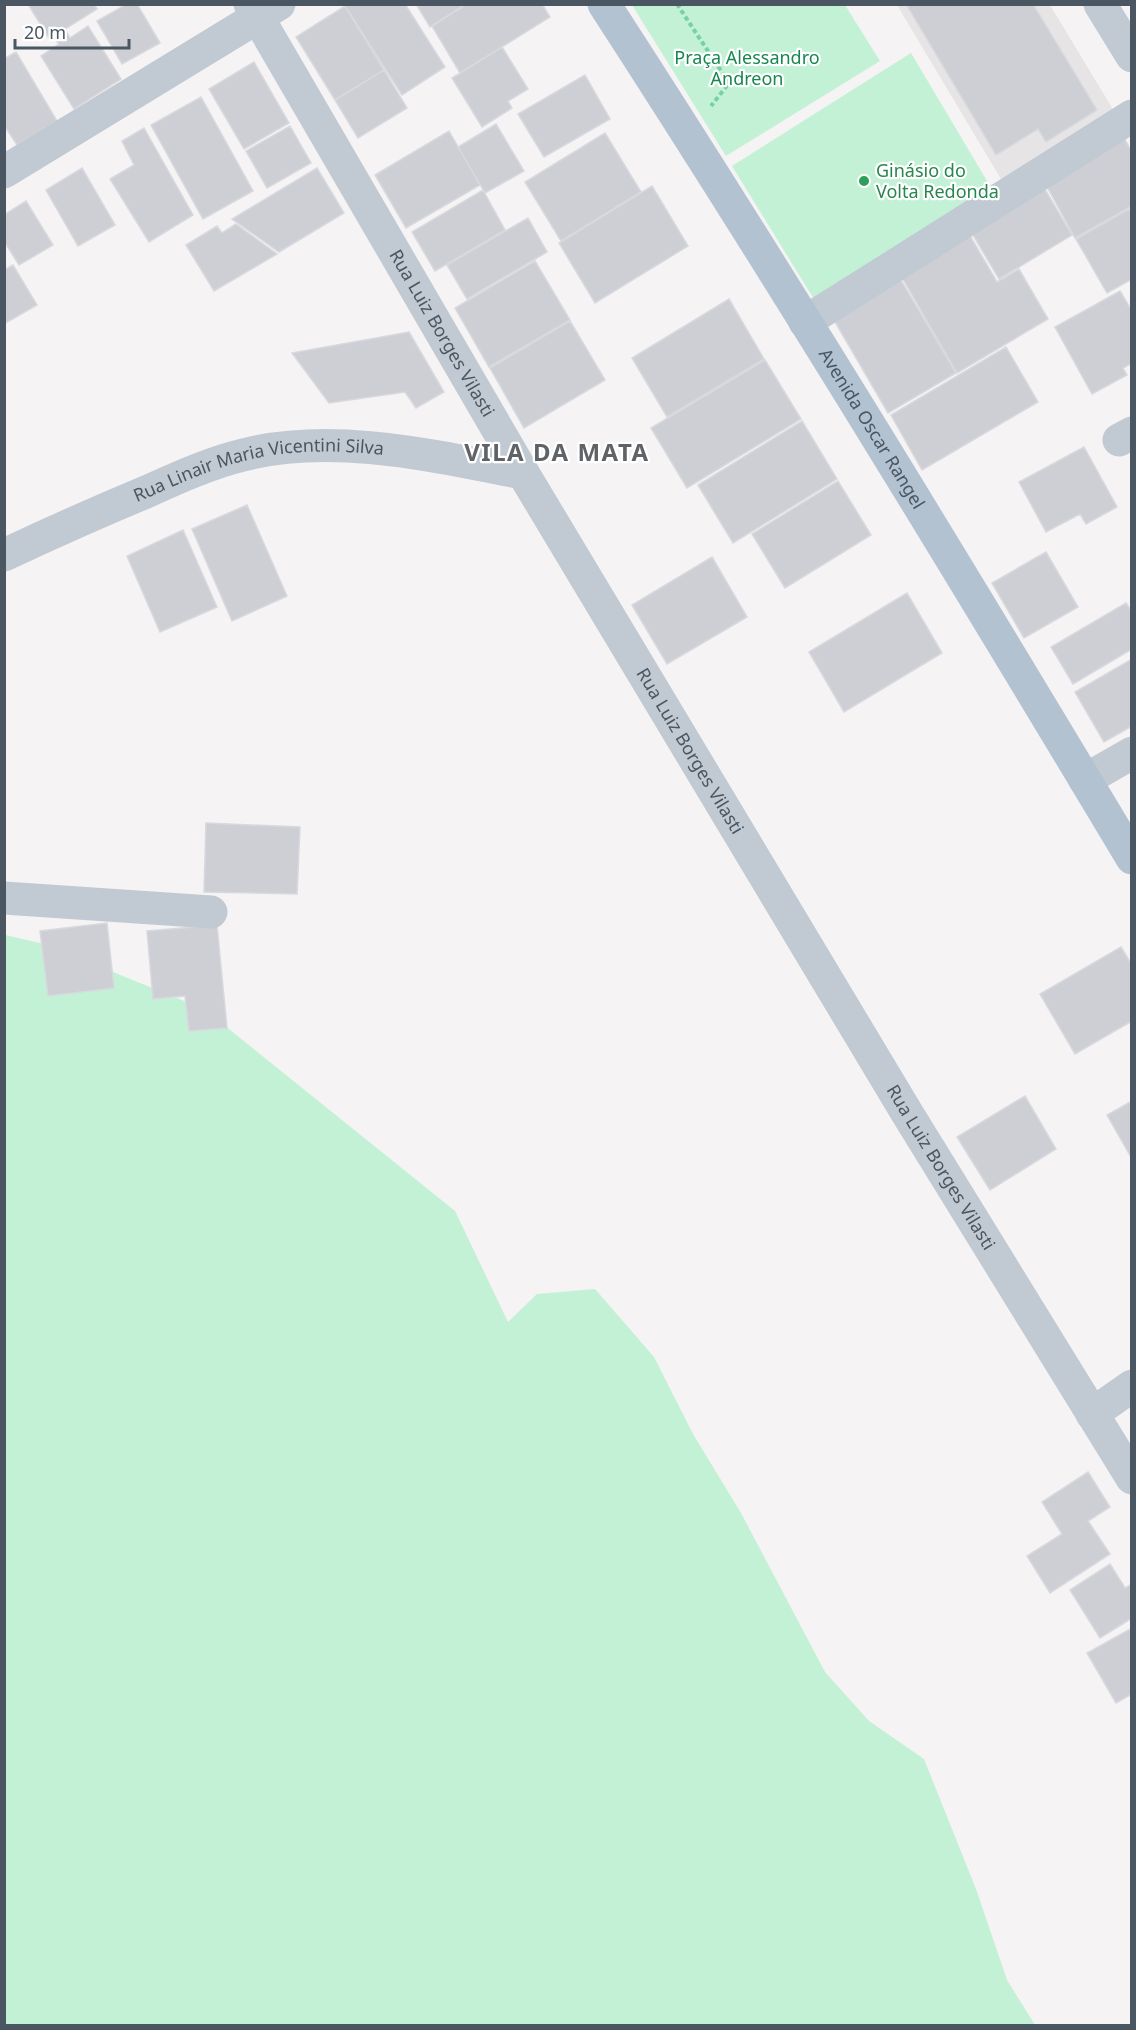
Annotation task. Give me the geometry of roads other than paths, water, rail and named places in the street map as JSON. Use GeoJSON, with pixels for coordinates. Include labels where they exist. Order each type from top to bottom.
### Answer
{"type":"FeatureCollection","features":[{"type":"Feature","properties":{"kind":"main road","name":"Avenida Oscar Rangel"},"geometry":{"type":"LineString","coordinates":[[604,4],[689,135],[805,322],[1131,858]]}},
{"type":"Feature","properties":{"kind":"street"},"geometry":{"type":"LineString","coordinates":[[1100,4],[1131,56]]}},
{"type":"Feature","properties":{"kind":"street"},"geometry":{"type":"LineString","coordinates":[[4,172],[262,9]]}},
{"type":"Feature","properties":{"kind":"street","name":"Rua Luiz Borges Vilasti"},"geometry":{"type":"LineString","coordinates":[[262,9],[523,473],[907,1113],[1131,1478]]}},
{"type":"Feature","properties":{"kind":"street"},"geometry":{"type":"LineString","coordinates":[[805,322],[1131,116]]}},
{"type":"Feature","properties":{"kind":"street","name":"Rua Linair Maria Vicentini Silva"},"geometry":{"type":"LineString","coordinates":[[4,555],[194,471],[244,454],[286,448],[352,446],[428,455],[523,473]]}},
{"type":"Feature","properties":{"kind":"street"},"geometry":{"type":"LineString","coordinates":[[1085,780],[1131,753]]}},
{"type":"Feature","properties":{"kind":"street"},"geometry":{"type":"LineString","coordinates":[[4,898],[211,912]]}},
{"type":"Feature","properties":{"kind":"street"},"geometry":{"type":"LineString","coordinates":[[1092,1414],[1131,1386]]}},
{"type":"Feature","properties":{"kind":"place","name":"Ginásio do Volta Redonda"},"geometry":{"type":"Point","coordinates":[864,181]}},
{"type":"Feature","properties":{"kind":"district","name":"VILA DA MATA"},"geometry":{"type":"Point","coordinates":[557,453]}},
{"type":"Feature","properties":{"kind":"park label","name":"Praça Alessandro Andreon"},"geometry":{"type":"Point","coordinates":[747,68]}}]}
